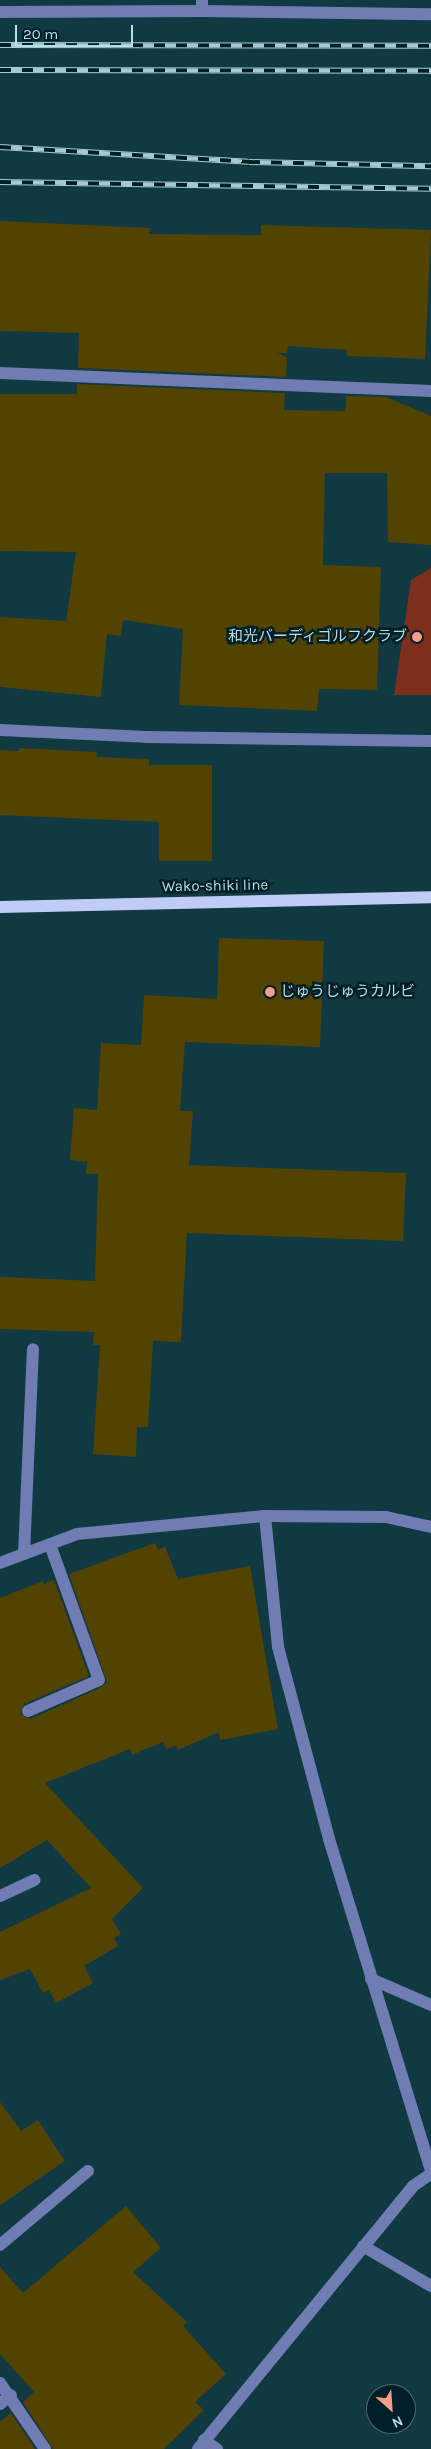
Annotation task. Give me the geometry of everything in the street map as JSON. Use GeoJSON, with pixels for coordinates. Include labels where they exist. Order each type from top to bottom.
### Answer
{"type":"FeatureCollection","features":[{"type":"Feature","properties":{"kind":"main road","name":"Wako-shiki line"},"geometry":{"type":"LineString","coordinates":[[0,907],[431,897]]}},
{"type":"Feature","properties":{"kind":"street"},"geometry":{"type":"LineString","coordinates":[[0,12],[42,5],[202,6],[431,14]]}},
{"type":"Feature","properties":{"kind":"street"},"geometry":{"type":"LineString","coordinates":[[0,373],[431,391]]}},
{"type":"Feature","properties":{"kind":"street"},"geometry":{"type":"LineString","coordinates":[[0,730],[156,738],[431,740]]}},
{"type":"Feature","properties":{"kind":"street"},"geometry":{"type":"LineString","coordinates":[[24,1554],[32,1349]]}},
{"type":"Feature","properties":{"kind":"street"},"geometry":{"type":"LineString","coordinates":[[0,1563],[77,1534],[265,1516],[386,1517],[431,1527]]}},
{"type":"Feature","properties":{"kind":"street"},"geometry":{"type":"LineString","coordinates":[[217,2449],[201,2444],[412,2186],[431,2173],[329,1838],[278,1647],[265,1516]]}},
{"type":"Feature","properties":{"kind":"street"},"geometry":{"type":"LineString","coordinates":[[28,1711],[99,1680],[50,1545]]}},
{"type":"Feature","properties":{"kind":"street"},"geometry":{"type":"LineString","coordinates":[[0,1896],[34,1880]]}},
{"type":"Feature","properties":{"kind":"street"},"geometry":{"type":"LineString","coordinates":[[372,1979],[431,2005]]}},
{"type":"Feature","properties":{"kind":"street"},"geometry":{"type":"LineString","coordinates":[[0,2245],[88,2171]]}},
{"type":"Feature","properties":{"kind":"street"},"geometry":{"type":"LineString","coordinates":[[363,2246],[431,2286]]}},
{"type":"Feature","properties":{"kind":"street"},"geometry":{"type":"LineString","coordinates":[[0,2383],[11,2395],[45,2449]]}},
{"type":"Feature","properties":{"kind":"street"},"geometry":{"type":"LineString","coordinates":[[0,2404],[11,2395]]}},
{"type":"Feature","properties":{"kind":"shaded area","name":"和光バーディゴルフクラブ"},"geometry":{"type":"Polygon","coordinates":[[[431,568],[431,695],[394,695],[411,580],[431,568]]]}},
{"type":"Feature","properties":{"kind":"building"},"geometry":{"type":"Polygon","coordinates":[[[0,221],[150,228],[149,234],[261,235],[261,225],[431,230],[425,359],[347,356],[347,350],[288,346],[287,353],[277,353],[287,357],[286,377],[78,368],[79,333],[0,331],[0,221]]]}},
{"type":"Feature","properties":{"kind":"building"},"geometry":{"type":"Polygon","coordinates":[[[77,384],[285,393],[284,410],[345,411],[346,396],[386,397],[431,416],[431,545],[388,542],[387,473],[325,473],[323,565],[381,567],[377,690],[319,689],[317,711],[179,705],[183,629],[123,620],[121,636],[107,634],[101,697],[0,687],[0,617],[66,621],[76,552],[0,551],[0,394],[77,394],[77,384]]]}},
{"type":"Feature","properties":{"kind":"building"},"geometry":{"type":"Polygon","coordinates":[[[19,748],[97,752],[96,757],[149,759],[149,765],[212,765],[212,861],[159,861],[159,822],[0,815],[0,750],[19,751],[19,748]]]}},
{"type":"Feature","properties":{"kind":"building"},"geometry":{"type":"Polygon","coordinates":[[[219,938],[324,941],[320,1047],[185,1042],[180,1111],[193,1111],[189,1165],[406,1173],[403,1241],[187,1233],[181,1342],[153,1341],[148,1427],[137,1427],[136,1457],[93,1454],[100,1345],[93,1345],[94,1332],[0,1329],[0,1277],[95,1281],[98,1174],[86,1174],[87,1162],[70,1160],[74,1108],[97,1110],[101,1043],[141,1045],[144,995],[217,999],[219,938]]]}},
{"type":"Feature","properties":{"kind":"building"},"geometry":{"type":"Polygon","coordinates":[[[155,1543],[158,1549],[165,1547],[178,1579],[250,1566],[278,1729],[220,1740],[219,1732],[178,1750],[176,1745],[166,1749],[163,1742],[132,1755],[130,1749],[45,1783],[143,1888],[112,1919],[121,1934],[114,1938],[118,1946],[84,1966],[93,1983],[56,2003],[49,1990],[43,1993],[30,1969],[0,1980],[0,1932],[91,1888],[47,1840],[0,1868],[0,1598],[43,1581],[44,1584],[54,1580],[89,1676],[24,1704],[20,1714],[31,1719],[102,1687],[107,1682],[69,1574],[155,1543]]]}},
{"type":"Feature","properties":{"kind":"building"},"geometry":{"type":"Polygon","coordinates":[[[0,2102],[21,2131],[38,2120],[65,2161],[0,2205],[0,2102]]]}},
{"type":"Feature","properties":{"kind":"building"},"geometry":{"type":"Polygon","coordinates":[[[126,2206],[161,2248],[133,2272],[187,2322],[183,2326],[226,2374],[195,2402],[204,2410],[164,2449],[53,2449],[23,2402],[34,2392],[0,2354],[0,2267],[23,2293],[126,2206]]]}},
{"type":"Feature","properties":{"kind":"building"},"geometry":{"type":"Polygon","coordinates":[[[11,2413],[35,2449],[0,2449],[0,2422],[11,2413]]]}},
{"type":"Feature","properties":{"kind":"railway"},"geometry":{"type":"LineString","coordinates":[[0,45],[431,46]]}},
{"type":"Feature","properties":{"kind":"railway"},"geometry":{"type":"LineString","coordinates":[[0,70],[431,71]]}},
{"type":"Feature","properties":{"kind":"railway"},"geometry":{"type":"LineString","coordinates":[[0,147],[249,162],[431,166]]}},
{"type":"Feature","properties":{"kind":"railway"},"geometry":{"type":"LineString","coordinates":[[0,182],[431,189]]}},
{"type":"Feature","properties":{"kind":"place","name":"和光バーディゴルフクラブ"},"geometry":{"type":"Point","coordinates":[417,637]}},
{"type":"Feature","properties":{"kind":"place","name":"じゅうじゅうカルビ"},"geometry":{"type":"Point","coordinates":[270,992]}}]}
